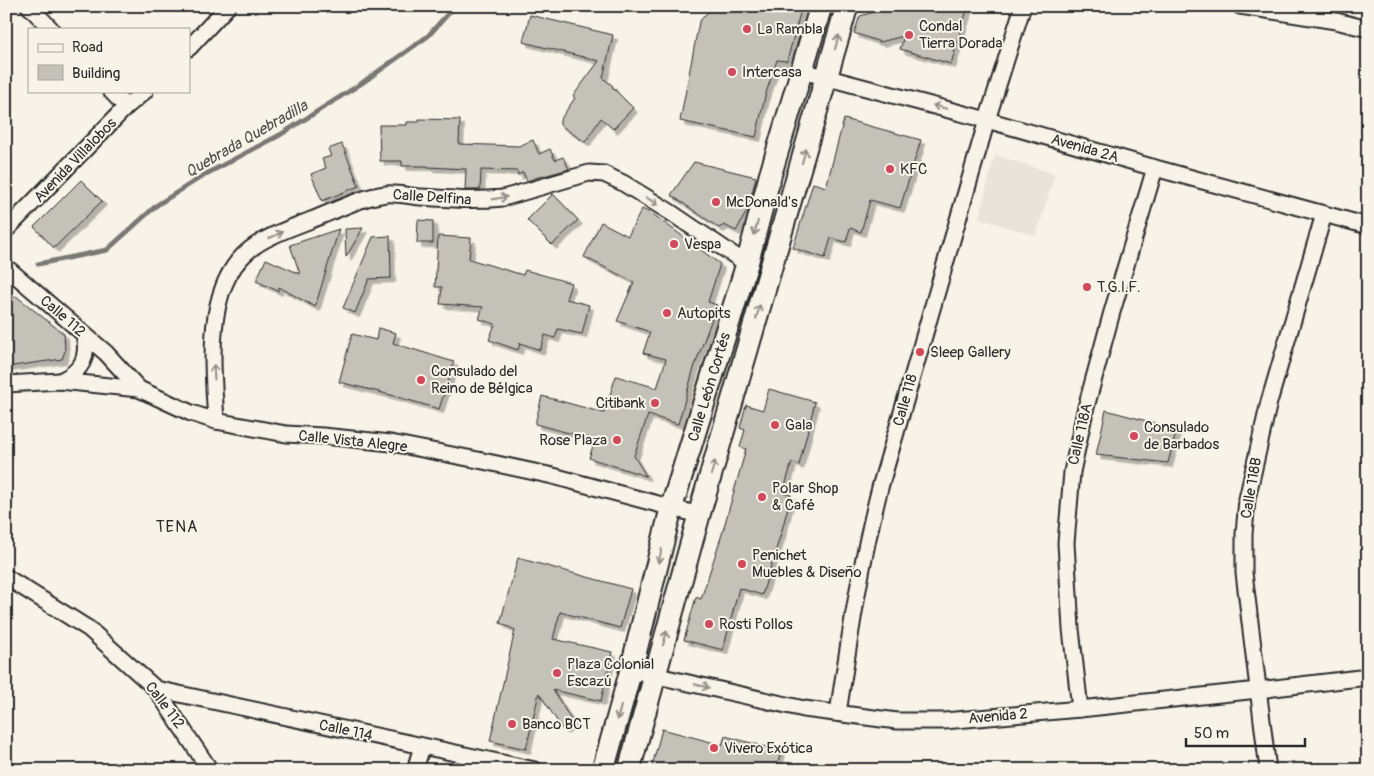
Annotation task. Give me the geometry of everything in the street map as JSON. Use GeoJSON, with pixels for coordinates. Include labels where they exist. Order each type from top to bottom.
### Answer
{"type":"FeatureCollection","features":[{"type":"Feature","properties":{"kind":"main road","name":"Calle León Cortés"},"geometry":{"type":"LineString","coordinates":[[603,770],[631,670],[671,509],[747,264],[770,176],[821,6]]}},
{"type":"Feature","properties":{"kind":"main road","name":"Calle León Cortés"},"geometry":{"type":"LineString","coordinates":[[629,770],[699,515],[847,6]]}},
{"type":"Feature","properties":{"kind":"street"},"geometry":{"type":"LineString","coordinates":[[29,6],[50,28]]}},
{"type":"Feature","properties":{"kind":"street"},"geometry":{"type":"LineString","coordinates":[[190,47],[228,6]]}},
{"type":"Feature","properties":{"kind":"street","name":"Calle 118"},"geometry":{"type":"LineString","coordinates":[[838,713],[874,508],[987,120],[1023,6]]}},
{"type":"Feature","properties":{"kind":"street"},"geometry":{"type":"LineString","coordinates":[[1240,6],[1336,20],[1368,29]]}},
{"type":"Feature","properties":{"kind":"street","name":"Avenida 2A"},"geometry":{"type":"LineString","coordinates":[[802,71],[987,120],[1368,226]]}},
{"type":"Feature","properties":{"kind":"street"},"geometry":{"type":"LineString","coordinates":[[112,92],[126,107]]}},
{"type":"Feature","properties":{"kind":"street","name":"Avenida Villalobos"},"geometry":{"type":"LineString","coordinates":[[6,230],[143,92]]}},
{"type":"Feature","properties":{"kind":"street","name":"Calle 118A"},"geometry":{"type":"LineString","coordinates":[[1080,709],[1071,629],[1066,543],[1072,472],[1085,411],[1109,321],[1154,168]]}},
{"type":"Feature","properties":{"kind":"street","name":"Calle Delfina"},"geometry":{"type":"LineString","coordinates":[[216,421],[213,341],[217,312],[224,287],[234,267],[256,245],[285,231],[372,197],[388,194],[472,201],[503,198],[589,174],[604,174],[623,183],[670,212],[747,264]]}},
{"type":"Feature","properties":{"kind":"street","name":"Calle 118B"},"geometry":{"type":"LineString","coordinates":[[1268,770],[1244,573],[1244,534],[1247,498],[1268,402],[1324,214]]}},
{"type":"Feature","properties":{"kind":"street","name":"Calle 112"},"geometry":{"type":"LineString","coordinates":[[6,267],[106,353],[138,389]]}},
{"type":"Feature","properties":{"kind":"street"},"geometry":{"type":"LineString","coordinates":[[60,381],[71,376],[80,368],[87,346],[84,334]]}},
{"type":"Feature","properties":{"kind":"street","name":"Calle Vista Alegre"},"geometry":{"type":"LineString","coordinates":[[6,384],[60,381],[138,389],[191,413],[216,421],[286,434],[391,443],[553,476],[699,515]]}},
{"type":"Feature","properties":{"kind":"street","name":"Calle 112"},"geometry":{"type":"LineString","coordinates":[[6,578],[89,628],[156,689],[210,770]]}},
{"type":"Feature","properties":{"kind":"street","name":"Avenida 2"},"geometry":{"type":"LineString","coordinates":[[631,670],[804,709],[897,721],[944,721],[1080,709],[1368,677]]}},
{"type":"Feature","properties":{"kind":"street","name":"Calle 114"},"geometry":{"type":"LineString","coordinates":[[156,689],[535,770]]}},
{"type":"Feature","properties":{"kind":"street"},"geometry":{"type":"LineString","coordinates":[[415,770],[422,746]]}},
{"type":"Feature","properties":{"kind":"shaded area"},"geometry":{"type":"Polygon","coordinates":[[[995,155],[1055,174],[1036,236],[979,218],[995,155]]]}},
{"type":"Feature","properties":{"kind":"building"},"geometry":{"type":"Polygon","coordinates":[[[713,6],[802,6],[787,61],[777,60],[765,96],[756,137],[680,121],[699,22],[713,6]]]}},
{"type":"Feature","properties":{"kind":"building","name":"Condal Tierra Dorada"},"geometry":{"type":"Polygon","coordinates":[[[895,6],[968,6],[951,64],[900,49],[904,36],[880,42],[854,33],[860,16],[895,6]]]}},
{"type":"Feature","properties":{"kind":"building"},"geometry":{"type":"Polygon","coordinates":[[[530,15],[613,35],[603,78],[633,108],[613,129],[601,118],[585,142],[560,125],[560,120],[575,98],[573,96],[599,61],[523,42],[530,15]]]}},
{"type":"Feature","properties":{"kind":"building"},"geometry":{"type":"Polygon","coordinates":[[[419,119],[460,120],[459,144],[519,146],[533,140],[539,154],[550,149],[555,160],[563,157],[569,169],[527,181],[523,172],[518,175],[517,171],[481,170],[480,190],[465,190],[466,169],[402,166],[402,161],[380,161],[379,125],[407,125],[407,122],[419,122],[419,119]]]}},
{"type":"Feature","properties":{"kind":"building"},"geometry":{"type":"Polygon","coordinates":[[[844,119],[921,140],[900,208],[870,200],[861,232],[850,228],[846,242],[831,238],[825,258],[793,248],[813,183],[826,187],[844,119]]]}},
{"type":"Feature","properties":{"kind":"building"},"geometry":{"type":"Polygon","coordinates":[[[342,144],[359,186],[322,201],[311,174],[326,168],[322,159],[331,156],[328,149],[342,144]]]}},
{"type":"Feature","properties":{"kind":"building","name":"McDonald's"},"geometry":{"type":"Polygon","coordinates":[[[694,162],[756,177],[748,209],[736,231],[724,225],[719,228],[671,195],[694,162]]]}},
{"type":"Feature","properties":{"kind":"building"},"geometry":{"type":"Polygon","coordinates":[[[81,180],[102,201],[54,248],[34,227],[81,180]]]}},
{"type":"Feature","properties":{"kind":"building"},"geometry":{"type":"Polygon","coordinates":[[[553,194],[578,220],[552,245],[527,220],[553,194]]]}},
{"type":"Feature","properties":{"kind":"building"},"geometry":{"type":"Polygon","coordinates":[[[642,209],[654,215],[720,264],[708,302],[717,305],[694,368],[678,424],[648,415],[634,456],[646,476],[589,458],[595,440],[535,424],[542,396],[604,413],[616,376],[657,388],[666,359],[643,353],[650,332],[617,321],[634,282],[584,257],[601,222],[628,236],[642,209]]]}},
{"type":"Feature","properties":{"kind":"building"},"geometry":{"type":"Polygon","coordinates":[[[418,220],[433,221],[433,243],[417,243],[418,220]]]}},
{"type":"Feature","properties":{"kind":"building"},"geometry":{"type":"Polygon","coordinates":[[[363,228],[346,257],[345,229],[363,228]]]}},
{"type":"Feature","properties":{"kind":"building"},"geometry":{"type":"Polygon","coordinates":[[[339,229],[315,307],[279,287],[278,291],[256,281],[266,259],[300,274],[290,245],[339,229]]]}},
{"type":"Feature","properties":{"kind":"building"},"geometry":{"type":"Polygon","coordinates":[[[390,236],[391,278],[369,279],[355,313],[343,308],[373,237],[390,236]]]}},
{"type":"Feature","properties":{"kind":"building"},"geometry":{"type":"Polygon","coordinates":[[[438,236],[471,238],[469,259],[523,275],[525,270],[571,283],[566,299],[589,305],[582,334],[558,329],[555,338],[545,335],[540,350],[520,343],[518,350],[489,340],[495,324],[479,319],[483,307],[440,304],[442,287],[435,287],[438,236]]]}},
{"type":"Feature","properties":{"kind":"building"},"geometry":{"type":"Polygon","coordinates":[[[16,296],[64,334],[65,351],[62,359],[6,367],[6,302],[16,296]]]}},
{"type":"Feature","properties":{"kind":"building"},"geometry":{"type":"Polygon","coordinates":[[[378,328],[396,333],[393,343],[454,362],[439,409],[339,382],[352,334],[376,340],[378,328]]]}},
{"type":"Feature","properties":{"kind":"building"},"geometry":{"type":"Polygon","coordinates":[[[769,389],[815,402],[799,465],[792,462],[783,493],[791,495],[762,595],[739,588],[723,650],[684,640],[696,597],[701,599],[746,449],[740,447],[745,430],[740,428],[746,405],[763,410],[769,389]]]}},
{"type":"Feature","properties":{"kind":"building"},"geometry":{"type":"Polygon","coordinates":[[[1106,410],[1177,429],[1168,463],[1096,455],[1106,410]]]}},
{"type":"Feature","properties":{"kind":"building"},"geometry":{"type":"Polygon","coordinates":[[[518,558],[631,589],[620,628],[560,612],[553,639],[612,652],[601,701],[553,690],[573,723],[563,730],[539,693],[526,749],[490,741],[515,630],[500,623],[518,558]]]}},
{"type":"Feature","properties":{"kind":"building","name":"Vivero Exótica"},"geometry":{"type":"Polygon","coordinates":[[[662,729],[722,745],[725,736],[781,751],[776,770],[651,770],[662,729]]]}},
{"type":"Feature","properties":{"kind":"waterway","name":"Quebrada Quebradilla"},"geometry":{"type":"LineString","coordinates":[[38,264],[107,250],[157,205],[206,174],[280,135],[362,83],[428,36],[455,6]]}},
{"type":"Feature","properties":{"kind":"place","name":"La Rambla"},"geometry":{"type":"Point","coordinates":[747,29]}},
{"type":"Feature","properties":{"kind":"place","name":"Condal Tierra Dorada"},"geometry":{"type":"Point","coordinates":[909,35]}},
{"type":"Feature","properties":{"kind":"place","name":"Intercasa"},"geometry":{"type":"Point","coordinates":[732,72]}},
{"type":"Feature","properties":{"kind":"place","name":"KFC"},"geometry":{"type":"Point","coordinates":[890,169]}},
{"type":"Feature","properties":{"kind":"place","name":"McDonald's"},"geometry":{"type":"Point","coordinates":[716,202]}},
{"type":"Feature","properties":{"kind":"place","name":"Vespa"},"geometry":{"type":"Point","coordinates":[674,244]}},
{"type":"Feature","properties":{"kind":"place","name":"T.G.I.F."},"geometry":{"type":"Point","coordinates":[1087,287]}},
{"type":"Feature","properties":{"kind":"place","name":"Autopits"},"geometry":{"type":"Point","coordinates":[667,313]}},
{"type":"Feature","properties":{"kind":"place","name":"Sleep Gallery"},"geometry":{"type":"Point","coordinates":[920,352]}},
{"type":"Feature","properties":{"kind":"place","name":"Consulado del Reino de Bélgica"},"geometry":{"type":"Point","coordinates":[421,380]}},
{"type":"Feature","properties":{"kind":"place","name":"Citibank"},"geometry":{"type":"Point","coordinates":[655,403]}},
{"type":"Feature","properties":{"kind":"place","name":"Gala"},"geometry":{"type":"Point","coordinates":[775,425]}},
{"type":"Feature","properties":{"kind":"place","name":"Consulado de Barbados"},"geometry":{"type":"Point","coordinates":[1134,436]}},
{"type":"Feature","properties":{"kind":"place","name":"Rose Plaza"},"geometry":{"type":"Point","coordinates":[617,440]}},
{"type":"Feature","properties":{"kind":"place","name":"Polar Shop & Café"},"geometry":{"type":"Point","coordinates":[762,497]}},
{"type":"Feature","properties":{"kind":"place","name":"Penichet Muebles & Diseño"},"geometry":{"type":"Point","coordinates":[742,564]}},
{"type":"Feature","properties":{"kind":"place","name":"Rosti Pollos"},"geometry":{"type":"Point","coordinates":[709,624]}},
{"type":"Feature","properties":{"kind":"place","name":"Plaza Colonial Escazú"},"geometry":{"type":"Point","coordinates":[557,673]}},
{"type":"Feature","properties":{"kind":"place","name":"Banco BCT"},"geometry":{"type":"Point","coordinates":[512,724]}},
{"type":"Feature","properties":{"kind":"place","name":"Vivero Exótica"},"geometry":{"type":"Point","coordinates":[714,748]}},
{"type":"Feature","properties":{"kind":"district","name":"TENA"},"geometry":{"type":"Point","coordinates":[177,526]}}]}
